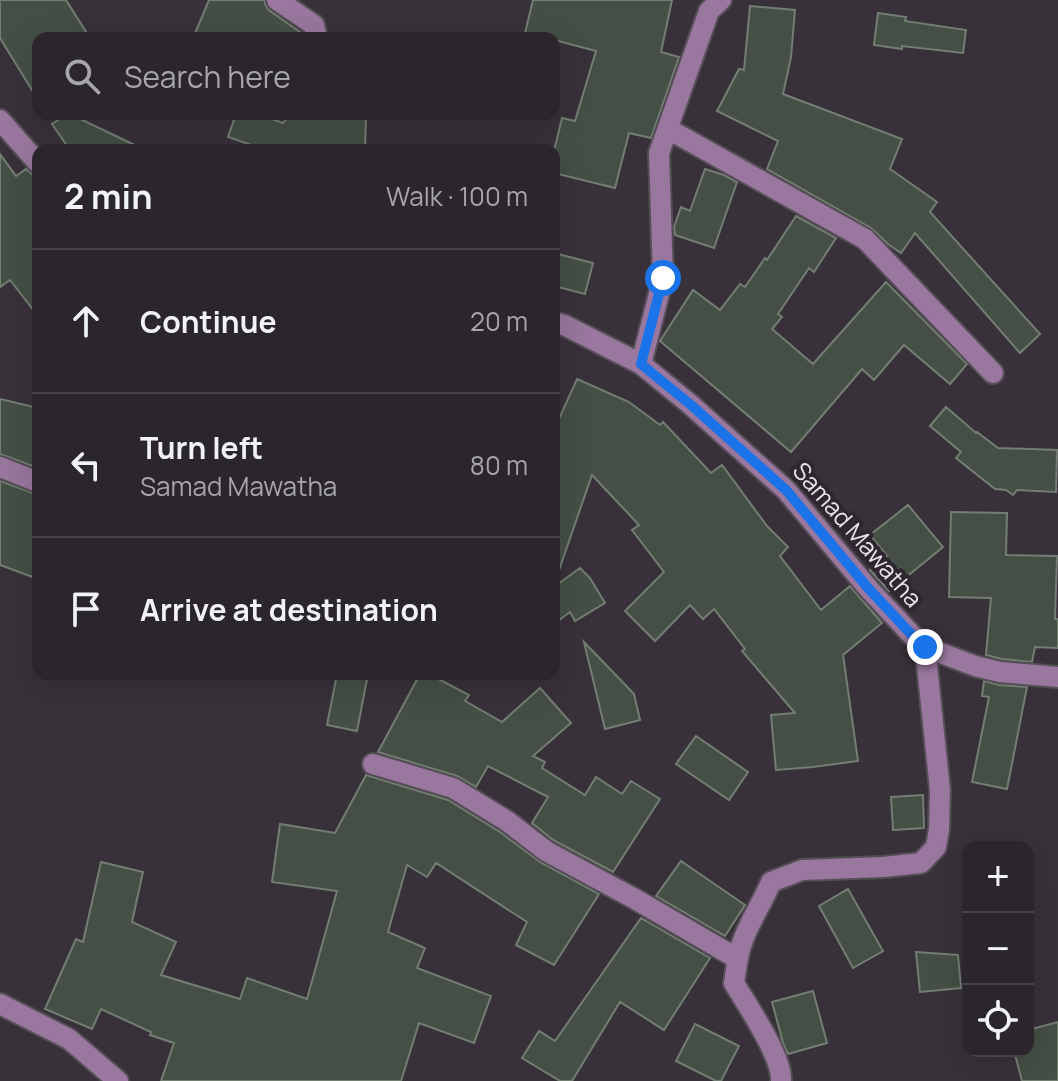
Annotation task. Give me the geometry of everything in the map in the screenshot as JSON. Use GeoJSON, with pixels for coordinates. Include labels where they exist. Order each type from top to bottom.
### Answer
{"type":"FeatureCollection","features":[{"type":"Feature","properties":{"kind":"street"},"geometry":{"type":"LineString","coordinates":[[277,0],[314,25],[316,32]]}},
{"type":"Feature","properties":{"kind":"street"},"geometry":{"type":"LineString","coordinates":[[641,364],[663,278],[659,153],[709,11],[721,0]]}},
{"type":"Feature","properties":{"kind":"street"},"geometry":{"type":"LineString","coordinates":[[0,120],[32,156]]}},
{"type":"Feature","properties":{"kind":"street"},"geometry":{"type":"LineString","coordinates":[[668,129],[865,239],[993,373]]}},
{"type":"Feature","properties":{"kind":"street","name":"Samad Mawatha"},"geometry":{"type":"LineString","coordinates":[[560,324],[641,364],[691,405],[786,490],[868,588],[925,647]]}},
{"type":"Feature","properties":{"kind":"street"},"geometry":{"type":"LineString","coordinates":[[0,467],[32,480]]}},
{"type":"Feature","properties":{"kind":"street"},"geometry":{"type":"LineString","coordinates":[[781,1081],[782,1072],[734,983],[740,947],[771,882],[802,870],[921,863],[936,847],[940,790],[925,647],[975,666],[1058,677]]}},
{"type":"Feature","properties":{"kind":"street"},"geometry":{"type":"LineString","coordinates":[[373,764],[453,788],[507,821],[546,851],[738,959]]}},
{"type":"Feature","properties":{"kind":"street"},"geometry":{"type":"LineString","coordinates":[[0,1004],[69,1039],[118,1081]]}},
{"type":"Feature","properties":{"kind":"building"},"geometry":{"type":"Polygon","coordinates":[[[0,0],[66,0],[86,32],[32,32],[32,90],[0,38],[0,0]]]}},
{"type":"Feature","properties":{"kind":"building"},"geometry":{"type":"Polygon","coordinates":[[[209,0],[264,0],[270,11],[300,32],[196,32],[209,0]]]}},
{"type":"Feature","properties":{"kind":"building"},"geometry":{"type":"Polygon","coordinates":[[[533,0],[672,0],[661,52],[679,57],[651,138],[629,133],[615,188],[560,174],[560,144],[556,144],[562,118],[575,121],[596,51],[560,42],[560,32],[525,32],[533,0]]]}},
{"type":"Feature","properties":{"kind":"building"},"geometry":{"type":"Polygon","coordinates":[[[750,6],[795,10],[791,57],[783,94],[902,139],[890,169],[937,202],[930,212],[1040,334],[1020,353],[915,233],[901,253],[871,228],[767,169],[778,141],[717,111],[739,69],[744,70],[750,6]]]}},
{"type":"Feature","properties":{"kind":"building"},"geometry":{"type":"Polygon","coordinates":[[[878,13],[906,17],[905,21],[966,30],[963,53],[874,45],[878,13]]]}},
{"type":"Feature","properties":{"kind":"building"},"geometry":{"type":"Polygon","coordinates":[[[58,120],[82,120],[132,144],[66,144],[52,124],[58,120]]]}},
{"type":"Feature","properties":{"kind":"building"},"geometry":{"type":"Polygon","coordinates":[[[234,120],[274,120],[283,123],[285,120],[366,120],[365,144],[248,144],[228,137],[234,120]]]}},
{"type":"Feature","properties":{"kind":"building"},"geometry":{"type":"Polygon","coordinates":[[[0,154],[16,176],[26,169],[32,174],[32,308],[10,280],[0,287],[0,154]]]}},
{"type":"Feature","properties":{"kind":"building"},"geometry":{"type":"Polygon","coordinates":[[[705,169],[737,182],[714,248],[675,235],[674,227],[681,207],[690,211],[705,169]]]}},
{"type":"Feature","properties":{"kind":"building"},"geometry":{"type":"Polygon","coordinates":[[[796,216],[836,238],[814,272],[809,268],[778,314],[782,317],[772,329],[813,364],[886,282],[967,364],[950,384],[904,345],[874,380],[862,369],[791,452],[660,341],[693,290],[720,310],[740,284],[745,287],[765,258],[767,260],[796,216]]]}},
{"type":"Feature","properties":{"kind":"building"},"geometry":{"type":"Polygon","coordinates":[[[560,255],[593,263],[585,294],[560,288],[560,255]]]}},
{"type":"Feature","properties":{"kind":"building"},"geometry":{"type":"Polygon","coordinates":[[[577,379],[629,402],[660,425],[663,422],[711,473],[722,465],[767,526],[788,547],[780,556],[821,610],[850,586],[882,623],[843,655],[858,761],[776,770],[771,715],[795,713],[742,651],[745,649],[714,609],[703,619],[690,605],[655,641],[625,611],[664,572],[632,530],[639,525],[592,475],[560,567],[560,417],[577,379]]]}},
{"type":"Feature","properties":{"kind":"building"},"geometry":{"type":"Polygon","coordinates":[[[0,399],[32,407],[32,466],[0,454],[0,399]]]}},
{"type":"Feature","properties":{"kind":"building"},"geometry":{"type":"Polygon","coordinates":[[[946,407],[998,448],[1057,450],[1056,492],[1017,490],[1013,495],[1006,490],[995,489],[956,458],[961,452],[930,426],[946,407]]]}},
{"type":"Feature","properties":{"kind":"building"},"geometry":{"type":"Polygon","coordinates":[[[0,481],[32,493],[32,577],[0,565],[0,481]]]}},
{"type":"Feature","properties":{"kind":"building"},"geometry":{"type":"Polygon","coordinates":[[[908,505],[943,547],[889,591],[870,570],[887,556],[870,535],[908,505]]]}},
{"type":"Feature","properties":{"kind":"building"},"geometry":{"type":"Polygon","coordinates":[[[951,512],[1007,513],[1006,555],[1057,556],[1055,619],[1058,619],[1058,648],[1035,647],[1032,662],[986,655],[991,598],[949,597],[951,512]]]}},
{"type":"Feature","properties":{"kind":"building"},"geometry":{"type":"Polygon","coordinates":[[[580,568],[605,603],[575,621],[570,612],[560,620],[560,583],[580,568]]]}},
{"type":"Feature","properties":{"kind":"building"},"geometry":{"type":"Polygon","coordinates":[[[584,642],[634,694],[640,720],[605,729],[584,642]]]}},
{"type":"Feature","properties":{"kind":"building"},"geometry":{"type":"Polygon","coordinates":[[[336,680],[367,680],[357,731],[327,725],[336,680]]]}},
{"type":"Feature","properties":{"kind":"building"},"geometry":{"type":"Polygon","coordinates":[[[417,680],[440,680],[469,695],[465,701],[502,722],[540,688],[571,723],[533,756],[545,762],[542,768],[585,795],[596,777],[622,794],[631,781],[660,799],[613,872],[553,840],[532,823],[548,797],[488,766],[476,787],[457,776],[378,752],[417,680]]]}},
{"type":"Feature","properties":{"kind":"building"},"geometry":{"type":"Polygon","coordinates":[[[984,681],[1027,687],[1007,789],[972,782],[989,697],[982,696],[984,681]]]}},
{"type":"Feature","properties":{"kind":"building"},"geometry":{"type":"Polygon","coordinates":[[[696,736],[748,772],[729,800],[676,764],[696,736]]]}},
{"type":"Feature","properties":{"kind":"building"},"geometry":{"type":"Polygon","coordinates":[[[366,775],[448,800],[500,832],[540,862],[599,894],[554,965],[516,945],[527,922],[436,863],[427,877],[407,865],[388,932],[425,948],[417,968],[491,996],[474,1043],[419,1023],[401,1081],[161,1081],[174,1043],[150,1035],[151,1032],[101,1009],[92,1029],[45,1009],[76,939],[83,942],[101,862],[143,872],[132,922],[176,942],[161,975],[240,999],[247,978],[307,999],[337,891],[272,882],[280,824],[335,833],[366,775]]]}},
{"type":"Feature","properties":{"kind":"building"},"geometry":{"type":"Polygon","coordinates":[[[923,795],[924,828],[893,830],[891,797],[923,795]]]}},
{"type":"Feature","properties":{"kind":"building"},"geometry":{"type":"Polygon","coordinates":[[[681,861],[745,905],[725,936],[656,896],[681,861]]]}},
{"type":"Feature","properties":{"kind":"building"},"geometry":{"type":"Polygon","coordinates":[[[848,889],[883,951],[853,968],[819,906],[848,889]]]}},
{"type":"Feature","properties":{"kind":"building"},"geometry":{"type":"Polygon","coordinates":[[[641,918],[710,958],[664,1030],[620,1002],[572,1081],[560,1081],[522,1058],[539,1031],[555,1041],[641,918]]]}},
{"type":"Feature","properties":{"kind":"building"},"geometry":{"type":"Polygon","coordinates":[[[916,952],[958,955],[961,988],[920,992],[916,952]]]}},
{"type":"Feature","properties":{"kind":"building"},"geometry":{"type":"Polygon","coordinates":[[[813,991],[827,1043],[788,1054],[772,1002],[813,991]]]}},
{"type":"Feature","properties":{"kind":"building"},"geometry":{"type":"Polygon","coordinates":[[[1058,1022],[1058,1081],[1022,1081],[1016,1057],[1034,1057],[1034,1028],[1058,1022]]]}},
{"type":"Feature","properties":{"kind":"building"},"geometry":{"type":"Polygon","coordinates":[[[695,1024],[739,1046],[721,1081],[676,1061],[695,1024]]]}},
{"type":"Feature","properties":{"kind":"route"},"geometry":{"type":"LineString","coordinates":[[663,278],[641,364],[786,490],[868,588],[925,647]]}}]}
